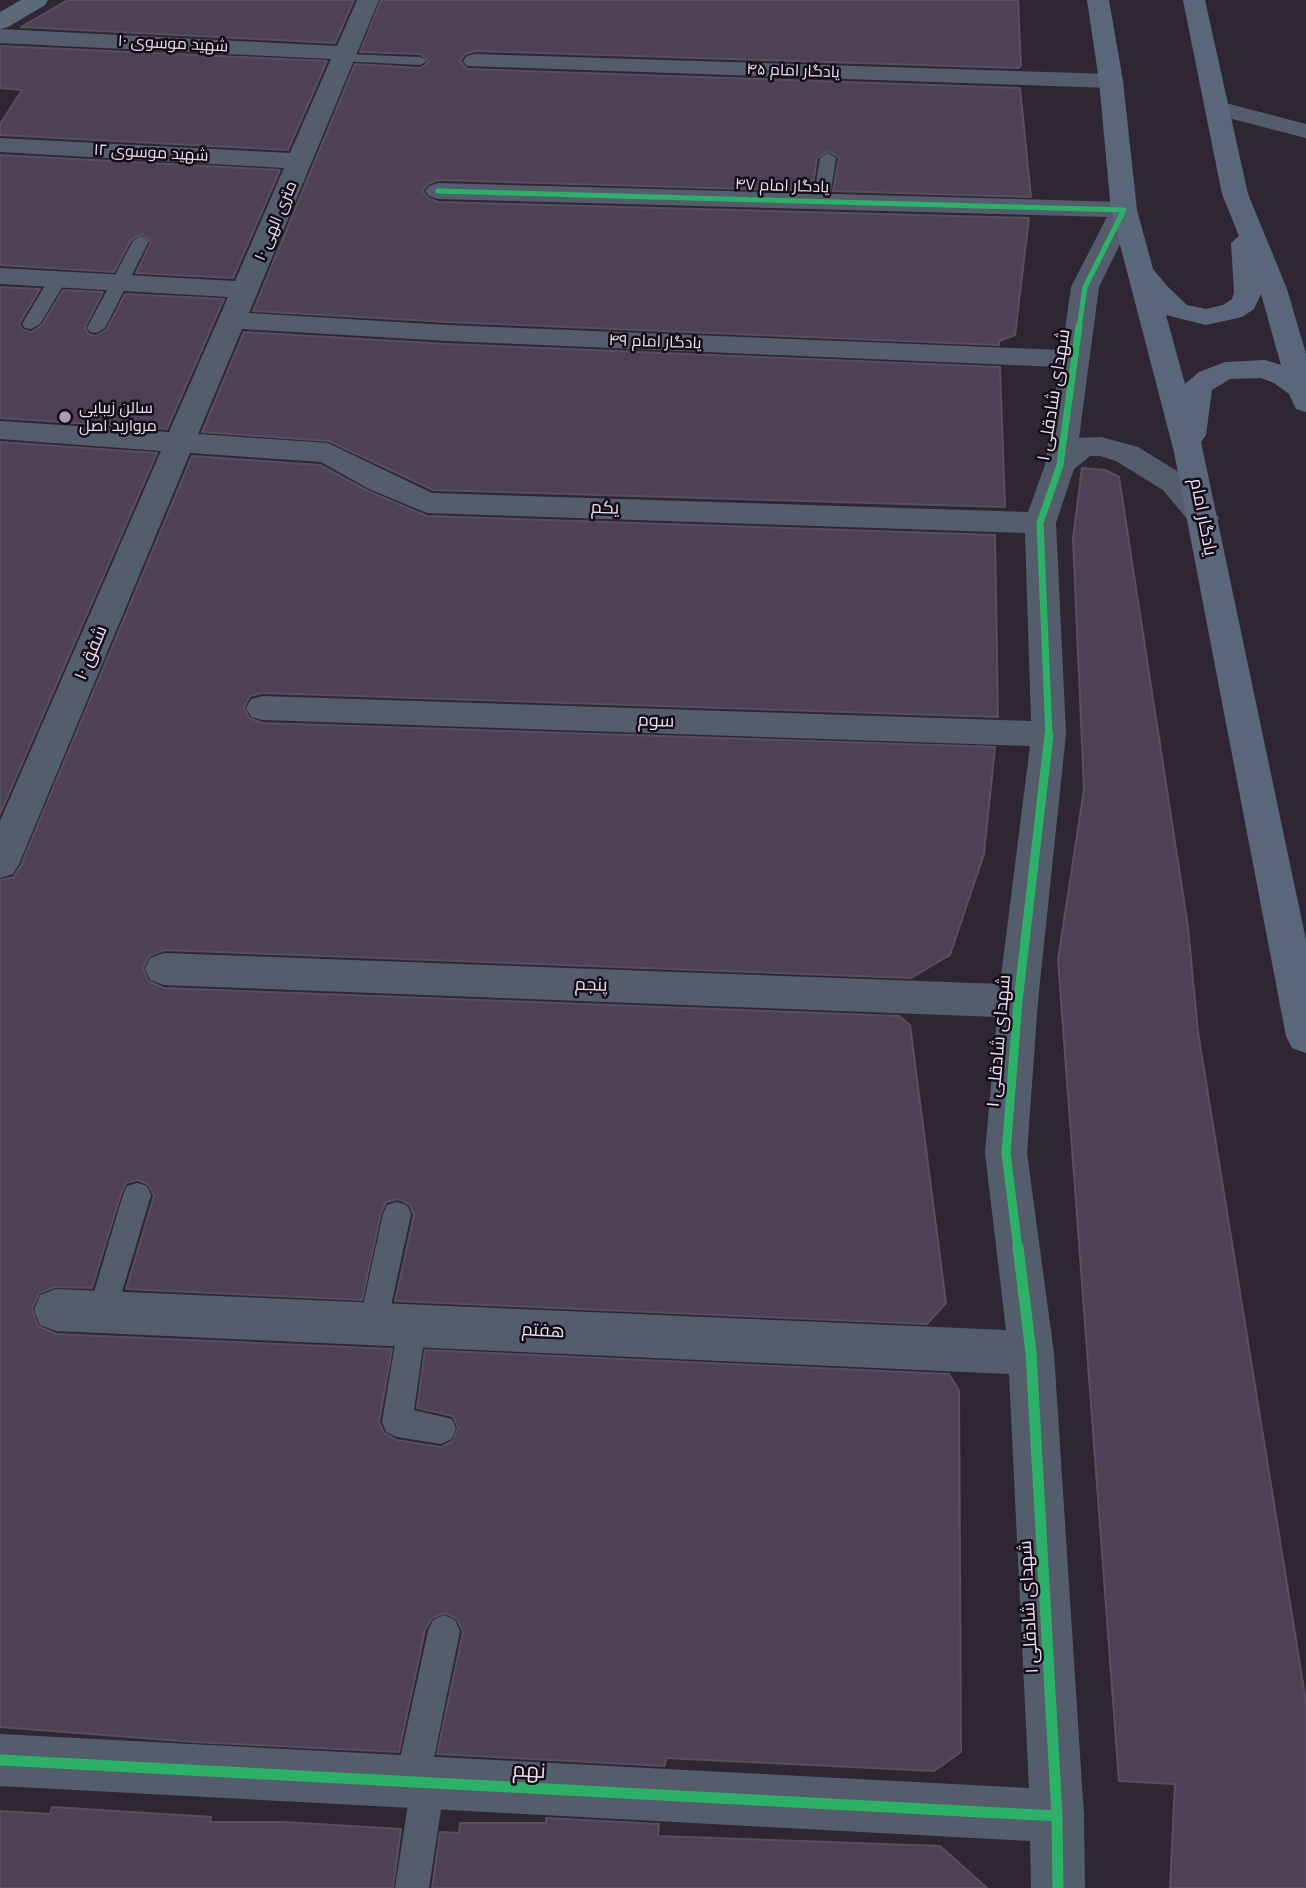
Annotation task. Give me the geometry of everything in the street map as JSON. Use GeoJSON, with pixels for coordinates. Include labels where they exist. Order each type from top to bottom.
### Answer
{"type":"FeatureCollection","features":[{"type":"Feature","properties":{"kind":"main road"},"geometry":{"type":"LineString","coordinates":[[0,22],[37,0]]}},
{"type":"Feature","properties":{"kind":"main road","name":"یادگار امام"},"geometry":{"type":"LineString","coordinates":[[1098,0],[1111,81],[1125,210],[1189,452],[1306,1036]]}},
{"type":"Feature","properties":{"kind":"main road"},"geometry":{"type":"LineString","coordinates":[[1139,268],[1157,292],[1178,311],[1193,316],[1218,316],[1232,312],[1244,303],[1248,292],[1247,267],[1235,194],[1219,108],[1194,0]]}},
{"type":"Feature","properties":{"kind":"main road"},"geometry":{"type":"LineString","coordinates":[[1235,194],[1273,289],[1304,396]]}},
{"type":"Feature","properties":{"kind":"main road"},"geometry":{"type":"LineString","coordinates":[[1189,452],[1198,387],[1209,377],[1225,371],[1265,369],[1284,377],[1304,396]]}},
{"type":"Feature","properties":{"kind":"street","name":"۱۰ متری الهی"},"geometry":{"type":"LineString","coordinates":[[181,441],[368,0]]}},
{"type":"Feature","properties":{"kind":"street","name":"شهید موسوی ۱۰"},"geometry":{"type":"LineString","coordinates":[[0,36],[345,55]]}},
{"type":"Feature","properties":{"kind":"street","name":"یادگار امام ۴۵"},"geometry":{"type":"LineString","coordinates":[[475,61],[1111,81]]}},
{"type":"Feature","properties":{"kind":"street"},"geometry":{"type":"LineString","coordinates":[[1219,108],[1306,131]]}},
{"type":"Feature","properties":{"kind":"street","name":"شهید موسوی ۱۲"},"geometry":{"type":"LineString","coordinates":[[0,145],[302,161]]}},
{"type":"Feature","properties":{"kind":"street","name":"یادگار امام ۴۷"},"geometry":{"type":"LineString","coordinates":[[438,191],[1125,210]]}},
{"type":"Feature","properties":{"kind":"street","name":"شهدای شادقلی ۱"},"geometry":{"type":"LineString","coordinates":[[1058,1888],[1057,1816],[1031,1353],[1006,1153],[1017,1001],[1049,734],[1040,523],[1060,465],[1085,287],[1125,210]]}},
{"type":"Feature","properties":{"kind":"street"},"geometry":{"type":"LineString","coordinates":[[0,276],[246,290]]}},
{"type":"Feature","properties":{"kind":"street","name":"یادگار امام ۴۹"},"geometry":{"type":"LineString","coordinates":[[234,320],[447,334],[1077,359]]}},
{"type":"Feature","properties":{"kind":"street","name":"یکم"},"geometry":{"type":"LineString","coordinates":[[0,430],[328,453],[380,482],[427,503],[1040,523]]}},
{"type":"Feature","properties":{"kind":"street","name":"شفق ۱۰"},"geometry":{"type":"LineString","coordinates":[[3,848],[181,441]]}},
{"type":"Feature","properties":{"kind":"street"},"geometry":{"type":"LineString","coordinates":[[1060,465],[1082,447],[1101,446],[1127,454],[1174,483],[1203,518]]}},
{"type":"Feature","properties":{"kind":"street","name":"سوم"},"geometry":{"type":"LineString","coordinates":[[263,708],[1049,734]]}},
{"type":"Feature","properties":{"kind":"street","name":"پنجم"},"geometry":{"type":"LineString","coordinates":[[164,969],[1017,1001]]}},
{"type":"Feature","properties":{"kind":"street","name":"هفتم"},"geometry":{"type":"LineString","coordinates":[[56,1310],[1031,1353]]}},
{"type":"Feature","properties":{"kind":"street","name":"نهم"},"geometry":{"type":"LineString","coordinates":[[0,1760],[1057,1816]]}},
{"type":"Feature","properties":{"kind":"lane"},"geometry":{"type":"LineString","coordinates":[[345,55],[420,61]]}},
{"type":"Feature","properties":{"kind":"lane"},"geometry":{"type":"LineString","coordinates":[[821,202],[828,158]]}},
{"type":"Feature","properties":{"kind":"lane"},"geometry":{"type":"LineString","coordinates":[[96,328],[141,241]]}},
{"type":"Feature","properties":{"kind":"lane"},"geometry":{"type":"LineString","coordinates":[[31,324],[58,279]]}},
{"type":"Feature","properties":{"kind":"lane"},"geometry":{"type":"LineString","coordinates":[[102,1312],[137,1195]]}},
{"type":"Feature","properties":{"kind":"lane"},"geometry":{"type":"LineString","coordinates":[[397,1214],[392,1325],[397,1422],[441,1429]]}},
{"type":"Feature","properties":{"kind":"lane"},"geometry":{"type":"LineString","coordinates":[[412,1888],[420,1782],[444,1631]]}},
{"type":"Feature","properties":{"kind":"building"},"geometry":{"type":"Polygon","coordinates":[[[68,0],[354,0],[335,43],[21,27],[68,0]]]}},
{"type":"Feature","properties":{"kind":"building"},"geometry":{"type":"Polygon","coordinates":[[[381,0],[1018,0],[1021,66],[1018,68],[475,51],[465,54],[460,61],[467,69],[1020,88],[1031,197],[833,191],[839,158],[829,151],[817,158],[812,191],[438,180],[428,184],[422,191],[428,198],[438,202],[1029,218],[1015,335],[999,341],[999,345],[447,322],[253,311],[355,64],[420,68],[429,62],[420,54],[360,52],[381,0]]]}},
{"type":"Feature","properties":{"kind":"building"},"geometry":{"type":"Polygon","coordinates":[[[0,46],[327,61],[288,150],[0,135],[0,124],[22,90],[0,88],[0,46]]]}},
{"type":"Feature","properties":{"kind":"building"},"geometry":{"type":"Polygon","coordinates":[[[0,155],[280,170],[233,278],[136,273],[151,242],[142,234],[131,240],[114,272],[0,265],[0,155]]]}},
{"type":"Feature","properties":{"kind":"building"},"geometry":{"type":"Polygon","coordinates":[[[0,287],[40,289],[19,324],[23,330],[31,332],[42,325],[63,290],[103,292],[85,327],[88,334],[96,336],[107,329],[125,294],[224,299],[167,429],[0,418],[0,287]]]}},
{"type":"Feature","properties":{"kind":"building"},"geometry":{"type":"Polygon","coordinates":[[[244,332],[447,344],[1000,367],[1005,507],[433,490],[329,441],[202,432],[244,332]]]}},
{"type":"Feature","properties":{"kind":"building"},"geometry":{"type":"Polygon","coordinates":[[[0,442],[157,453],[0,814],[0,442]]]}},
{"type":"Feature","properties":{"kind":"building"},"geometry":{"type":"Polygon","coordinates":[[[192,456],[320,465],[368,491],[427,516],[995,535],[998,717],[263,693],[250,696],[244,707],[249,718],[263,723],[995,747],[984,854],[950,955],[911,978],[164,950],[149,956],[143,968],[148,981],[164,988],[899,1016],[910,1025],[946,1303],[927,1324],[395,1301],[414,1215],[409,1204],[398,1199],[386,1202],[381,1213],[362,1300],[126,1289],[154,1196],[149,1185],[138,1180],[126,1183],[121,1194],[92,1288],[55,1287],[39,1293],[32,1309],[38,1326],[56,1334],[392,1349],[379,1422],[384,1433],[397,1440],[441,1447],[453,1441],[458,1428],[453,1416],[417,1408],[425,1350],[949,1374],[959,1390],[961,1752],[934,1771],[666,1758],[665,1766],[437,1754],[463,1632],[457,1619],[445,1613],[432,1618],[425,1630],[399,1752],[194,1742],[0,1727],[0,880],[14,877],[21,865],[192,456]]]}},
{"type":"Feature","properties":{"kind":"building"},"geometry":{"type":"Polygon","coordinates":[[[1082,468],[1105,470],[1119,477],[1188,927],[1198,1032],[1306,1702],[1306,1888],[1170,1888],[1175,1784],[1119,1781],[1058,960],[1084,789],[1073,539],[1082,468]]]}},
{"type":"Feature","properties":{"kind":"building"},"geometry":{"type":"Polygon","coordinates":[[[52,1807],[211,1817],[210,1822],[284,1822],[401,1829],[393,1888],[0,1888],[0,1811],[50,1814],[52,1807]]]}},
{"type":"Feature","properties":{"kind":"building"},"geometry":{"type":"Polygon","coordinates":[[[546,1818],[659,1824],[658,1836],[940,1846],[987,1888],[432,1888],[440,1832],[459,1833],[460,1823],[546,1823],[546,1818]]]}},
{"type":"Feature","properties":{"kind":"cycle path"},"geometry":{"type":"LineString","coordinates":[[438,191],[1124,210],[1085,287],[1060,465],[1040,523],[1049,734],[1018,1001],[1006,1153],[1031,1353],[1057,1816],[1058,1888]]}},
{"type":"Feature","properties":{"kind":"cycle path"},"geometry":{"type":"LineString","coordinates":[[0,1760],[1057,1816]]}},
{"type":"Feature","properties":{"kind":"place","name":"سالن زیبایی مروارید اصل"},"geometry":{"type":"Point","coordinates":[65,417]}}]}
